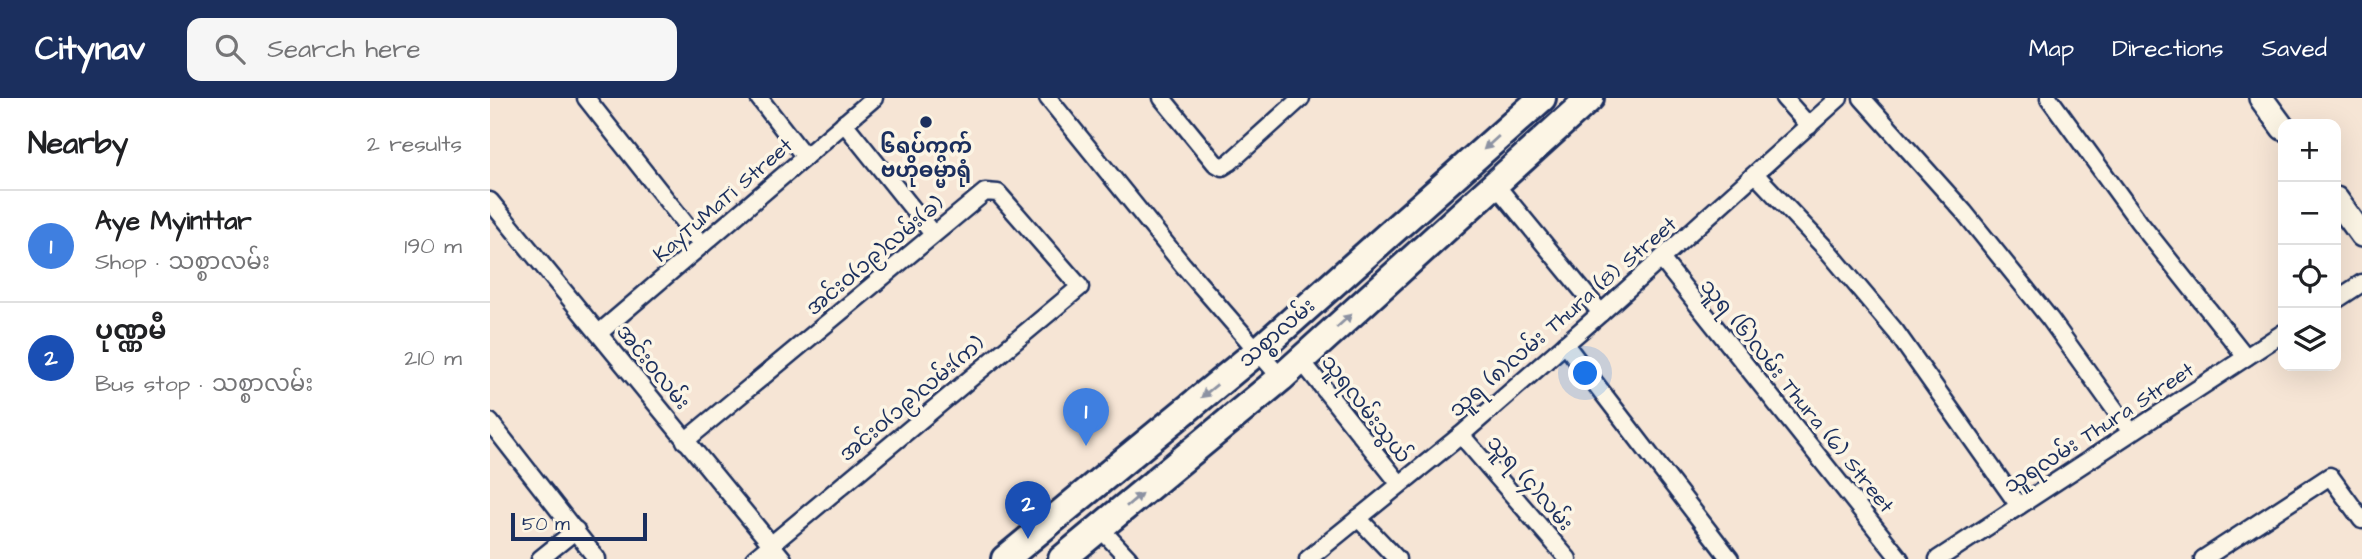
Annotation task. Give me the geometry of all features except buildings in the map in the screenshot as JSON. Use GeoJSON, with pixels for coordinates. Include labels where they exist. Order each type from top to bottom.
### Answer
{"type":"FeatureCollection","features":[{"type":"Feature","properties":{"kind":"main road","name":"သစ္စာလမ်း"},"geometry":{"type":"LineString","coordinates":[[1013,557],[1259,350],[1542,98]]}},
{"type":"Feature","properties":{"kind":"main road","name":"သစ္စာလမ်း"},"geometry":{"type":"LineString","coordinates":[[1062,559],[1282,378],[1590,98]]}},
{"type":"Feature","properties":{"kind":"main road"},"geometry":{"type":"LineString","coordinates":[[2261,98],[2278,121]]}},
{"type":"Feature","properties":{"kind":"main road"},"geometry":{"type":"LineString","coordinates":[[2341,206],[2362,235]]}},
{"type":"Feature","properties":{"kind":"street"},"geometry":{"type":"LineString","coordinates":[[586,98],[702,245]]}},
{"type":"Feature","properties":{"kind":"street"},"geometry":{"type":"LineString","coordinates":[[759,98],[805,157]]}},
{"type":"Feature","properties":{"kind":"street","name":"KayTuMaTi Street"},"geometry":{"type":"LineString","coordinates":[[599,333],[874,98]]}},
{"type":"Feature","properties":{"kind":"street"},"geometry":{"type":"LineString","coordinates":[[1048,98],[1183,265],[1282,378]]}},
{"type":"Feature","properties":{"kind":"street"},"geometry":{"type":"LineString","coordinates":[[1161,98],[1215,163],[1222,167],[1301,98]]}},
{"type":"Feature","properties":{"kind":"street"},"geometry":{"type":"LineString","coordinates":[[1784,98],[1809,127]]}},
{"type":"Feature","properties":{"kind":"street","name":"သူရ (၈)လမ်း Thura (8) Street"},"geometry":{"type":"LineString","coordinates":[[1308,559],[1461,435],[1662,260],[1839,98]]}},
{"type":"Feature","properties":{"kind":"street"},"geometry":{"type":"LineString","coordinates":[[1862,98],[1964,212],[2050,319],[2131,432]]}},
{"type":"Feature","properties":{"kind":"street"},"geometry":{"type":"LineString","coordinates":[[2049,98],[2139,222],[2246,357]]}},
{"type":"Feature","properties":{"kind":"street"},"geometry":{"type":"LineString","coordinates":[[844,124],[933,234]]}},
{"type":"Feature","properties":{"kind":"street"},"geometry":{"type":"LineString","coordinates":[[1756,175],[1828,251],[1896,332],[2019,506]]}},
{"type":"Feature","properties":{"kind":"street"},"geometry":{"type":"LineString","coordinates":[[1495,184],[1601,313]]}},
{"type":"Feature","properties":{"kind":"street","name":"အင်းဝ(၁၉)လမ်း(ခ)"},"geometry":{"type":"LineString","coordinates":[[685,441],[985,192],[998,193],[1080,287]]}},
{"type":"Feature","properties":{"kind":"street","name":"အင်းဝလမ်း"},"geometry":{"type":"LineString","coordinates":[[490,201],[783,559]]}},
{"type":"Feature","properties":{"kind":"street","name":"သူရ (၆)လမ်း Thura (6) Street"},"geometry":{"type":"LineString","coordinates":[[1662,260],[1900,559]]}},
{"type":"Feature","properties":{"kind":"street"},"geometry":{"type":"LineString","coordinates":[[2341,297],[2362,283]]}},
{"type":"Feature","properties":{"kind":"street","name":"အင်းဝ(၁၉)လမ်း(က)"},"geometry":{"type":"LineString","coordinates":[[754,559],[1080,287]]}},
{"type":"Feature","properties":{"kind":"street","name":"သူရလမ်း Thura Street"},"geometry":{"type":"LineString","coordinates":[[1938,559],[1960,553],[2019,506],[2278,336]]}},
{"type":"Feature","properties":{"kind":"street"},"geometry":{"type":"LineString","coordinates":[[1565,344],[1730,559]]}},
{"type":"Feature","properties":{"kind":"street","name":"သူရလမ်းသွယ်"},"geometry":{"type":"LineString","coordinates":[[1301,360],[1399,483]]}},
{"type":"Feature","properties":{"kind":"street"},"geometry":{"type":"LineString","coordinates":[[490,422],[597,559]]}},
{"type":"Feature","properties":{"kind":"street","name":"သူရ (၄)လမ်း"},"geometry":{"type":"LineString","coordinates":[[1461,435],[1568,559]]}},
{"type":"Feature","properties":{"kind":"street"},"geometry":{"type":"LineString","coordinates":[[2203,559],[2330,476],[2362,520]]}},
{"type":"Feature","properties":{"kind":"street"},"geometry":{"type":"LineString","coordinates":[[1358,518],[1397,559]]}},
{"type":"Feature","properties":{"kind":"street"},"geometry":{"type":"LineString","coordinates":[[1100,528],[1129,559]]}},
{"type":"Feature","properties":{"kind":"street"},"geometry":{"type":"LineString","coordinates":[[540,559],[576,530]]}},
{"type":"Feature","properties":{"kind":"place","name":"၆ရပ်ကွက် ဗဟိုဓမ္မာရုံ"},"geometry":{"type":"Point","coordinates":[926,122]}},
{"type":"Feature","properties":{"kind":"place","name":"Aye Myinttar"},"geometry":{"type":"Point","coordinates":[1086,446]}},
{"type":"Feature","properties":{"kind":"place","name":"ပုဏ္ဏမီ"},"geometry":{"type":"Point","coordinates":[1028,539]}}]}
